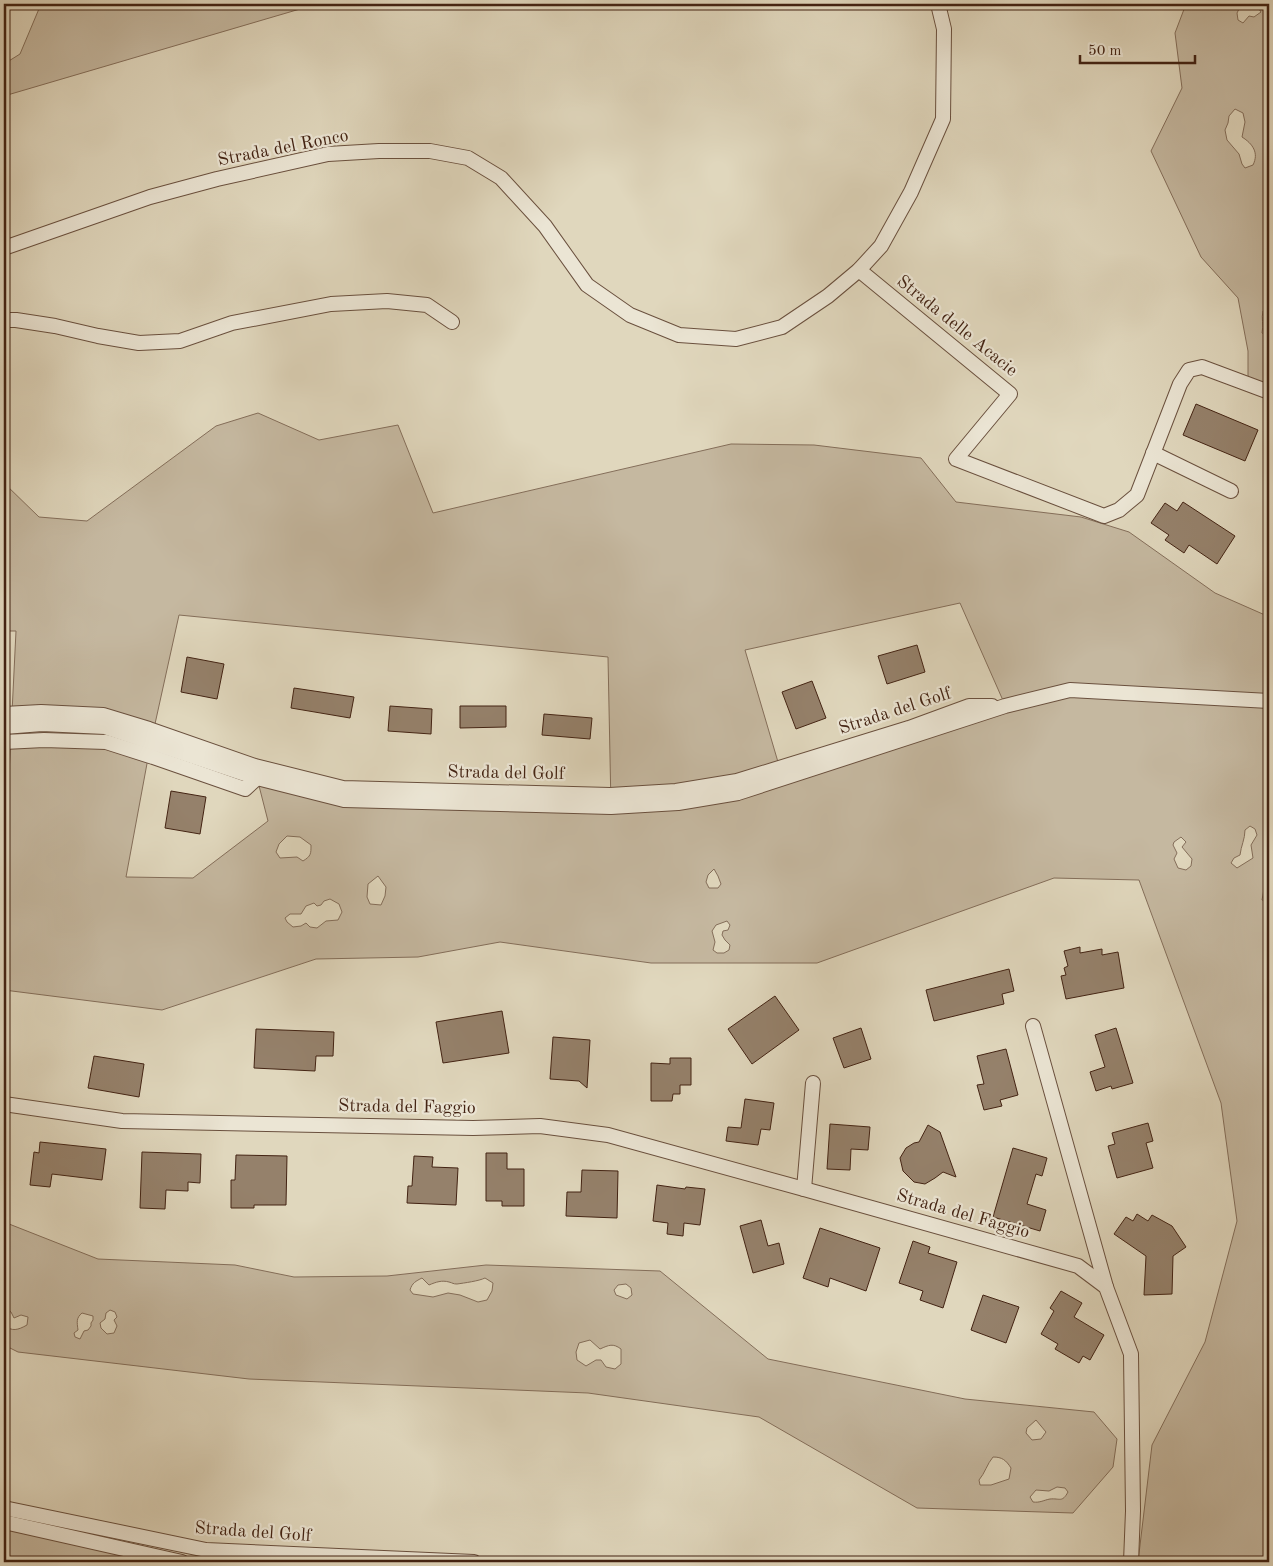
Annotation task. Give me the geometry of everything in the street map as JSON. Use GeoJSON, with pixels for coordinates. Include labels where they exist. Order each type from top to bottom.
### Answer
{"type":"FeatureCollection","features":[{"type":"Feature","properties":{"kind":"street","name":"Strada del Ronco"},"geometry":{"type":"LineString","coordinates":[[4,248],[150,197],[217,179],[328,154],[430,151],[468,158],[501,178],[545,226],[588,285],[630,314],[679,335],[736,339],[782,327],[828,296],[859,270],[881,246],[911,192],[943,119],[944,29],[938,4]]}},
{"type":"Feature","properties":{"kind":"street","name":"Strada delle Acacie"},"geometry":{"type":"LineString","coordinates":[[859,270],[1010,394],[956,459],[1104,516],[1119,510],[1137,495],[1180,384],[1189,370],[1202,367],[1269,392]]}},
{"type":"Feature","properties":{"kind":"street"},"geometry":{"type":"LineString","coordinates":[[4,320],[55,326],[139,343],[180,342],[232,324],[330,304],[386,301],[427,305],[452,322]]}},
{"type":"Feature","properties":{"kind":"street"},"geometry":{"type":"LineString","coordinates":[[1153,453],[1231,490]]}},
{"type":"Feature","properties":{"kind":"street","name":"Strada del Golf"},"geometry":{"type":"LineString","coordinates":[[4,727],[42,724],[105,727],[257,778],[344,800],[611,807],[678,803],[738,793],[1005,706],[1070,690],[1269,701]]}},
{"type":"Feature","properties":{"kind":"street","name":"Strada del Golf"},"geometry":{"type":"LineString","coordinates":[[4,714],[41,712],[103,715],[150,729],[255,766],[343,788],[610,794],[676,790],[737,781],[909,728],[969,706],[1005,706]]}},
{"type":"Feature","properties":{"kind":"street"},"geometry":{"type":"LineString","coordinates":[[4,742],[44,740],[106,742],[244,789],[257,778]]}},
{"type":"Feature","properties":{"kind":"street"},"geometry":{"type":"LineString","coordinates":[[1033,1026],[1106,1287],[1131,1354],[1133,1511],[1131,1562]]}},
{"type":"Feature","properties":{"kind":"street"},"geometry":{"type":"LineString","coordinates":[[804,1189],[812,1083]]}},
{"type":"Feature","properties":{"kind":"street","name":"Strada del Faggio"},"geometry":{"type":"LineString","coordinates":[[4,1104],[122,1121],[463,1127],[540,1126],[608,1136],[1078,1266],[1106,1287]]}},
{"type":"Feature","properties":{"kind":"street","name":"Strada del Golf"},"geometry":{"type":"LineString","coordinates":[[4,1508],[206,1550],[474,1562]]}},
{"type":"Feature","properties":{"kind":"street"},"geometry":{"type":"LineString","coordinates":[[4,1522],[182,1562]]}},
{"type":"Feature","properties":{"kind":"shaded area"},"geometry":{"type":"Polygon","coordinates":[[[41,4],[317,4],[4,96],[4,64],[20,54],[41,4]]]}},
{"type":"Feature","properties":{"kind":"shaded area"},"geometry":{"type":"Polygon","coordinates":[[[1186,4],[1248,4],[1241,5],[1237,13],[1238,20],[1243,23],[1249,16],[1254,17],[1261,12],[1257,6],[1251,4],[1269,4],[1269,310],[1263,311],[1262,333],[1269,336],[1269,392],[1248,383],[1248,351],[1238,298],[1201,257],[1151,151],[1182,88],[1175,33],[1186,4]],[[1235,109],[1229,116],[1225,130],[1227,140],[1239,154],[1245,168],[1253,165],[1255,153],[1252,146],[1242,137],[1245,122],[1243,113],[1235,109]]]}},
{"type":"Feature","properties":{"kind":"shaded area"},"geometry":{"type":"Polygon","coordinates":[[[258,413],[319,440],[398,425],[433,513],[731,444],[814,445],[921,458],[956,502],[1081,517],[1129,532],[1215,593],[1269,618],[1269,862],[1262,900],[1269,902],[1269,1562],[1138,1562],[1152,1445],[1205,1342],[1237,1221],[1221,1103],[1139,880],[1054,878],[817,963],[651,963],[500,942],[418,957],[316,959],[162,1010],[4,990],[4,877],[16,631],[4,631],[4,483],[39,517],[87,521],[216,426],[258,413]],[[960,603],[745,650],[783,779],[1005,705],[960,603]],[[179,615],[151,742],[126,877],[193,878],[268,821],[257,778],[611,807],[608,657],[179,615]],[[1250,826],[1245,830],[1240,855],[1234,858],[1231,863],[1237,868],[1253,858],[1251,845],[1257,835],[1255,829],[1250,826]],[[287,836],[279,844],[276,852],[280,858],[297,857],[303,861],[310,854],[311,845],[300,837],[287,836]],[[1181,837],[1173,845],[1177,853],[1174,859],[1178,868],[1186,870],[1191,866],[1192,859],[1182,847],[1186,842],[1181,837]],[[714,869],[708,875],[706,882],[709,888],[718,888],[721,884],[714,869]],[[378,876],[368,884],[367,897],[370,904],[381,905],[386,887],[378,876]],[[330,899],[317,906],[314,903],[306,906],[301,914],[290,914],[285,918],[293,927],[306,923],[310,927],[317,928],[326,921],[338,920],[342,912],[339,904],[330,899]],[[727,921],[716,925],[712,931],[715,942],[713,950],[717,953],[724,953],[729,950],[730,945],[722,935],[723,931],[728,930],[730,925],[727,921]]]}},
{"type":"Feature","properties":{"kind":"shaded area"},"geometry":{"type":"Polygon","coordinates":[[[4,1222],[98,1259],[235,1265],[294,1277],[387,1276],[486,1265],[660,1271],[768,1359],[965,1399],[1094,1412],[1117,1439],[1113,1467],[1073,1513],[917,1508],[759,1417],[588,1393],[249,1379],[18,1352],[4,1345],[4,1325],[15,1330],[21,1328],[27,1325],[28,1317],[21,1315],[14,1318],[11,1312],[6,1309],[4,1310],[4,1222]],[[422,1278],[410,1290],[413,1294],[433,1297],[448,1293],[460,1295],[478,1302],[487,1300],[492,1291],[493,1283],[485,1278],[457,1284],[441,1281],[429,1285],[422,1278]],[[626,1284],[618,1285],[614,1290],[616,1295],[627,1299],[632,1295],[631,1288],[626,1284]],[[110,1310],[106,1313],[105,1319],[100,1323],[101,1328],[107,1334],[114,1333],[117,1326],[114,1320],[117,1317],[115,1312],[110,1310]],[[82,1313],[77,1322],[78,1330],[74,1333],[75,1337],[80,1339],[84,1331],[88,1330],[91,1326],[93,1316],[82,1313]],[[590,1340],[579,1343],[576,1352],[577,1360],[586,1366],[596,1360],[601,1360],[606,1367],[615,1369],[621,1364],[621,1349],[613,1345],[600,1349],[590,1340]],[[1036,1420],[1027,1428],[1026,1433],[1032,1440],[1041,1439],[1046,1432],[1036,1420]],[[993,1457],[979,1480],[980,1485],[991,1485],[1009,1479],[1011,1468],[1005,1461],[1001,1458],[993,1457]],[[1057,1487],[1049,1491],[1036,1490],[1030,1497],[1033,1502],[1062,1499],[1068,1492],[1065,1488],[1057,1487]]]}},
{"type":"Feature","properties":{"kind":"shaded area"},"geometry":{"type":"Polygon","coordinates":[[[4,1522],[182,1562],[4,1562],[4,1522]]]}},
{"type":"Feature","properties":{"kind":"building"},"geometry":{"type":"Polygon","coordinates":[[[1196,404],[1258,430],[1245,461],[1183,435],[1196,404]]]}},
{"type":"Feature","properties":{"kind":"building"},"geometry":{"type":"Polygon","coordinates":[[[1183,502],[1235,536],[1217,564],[1189,545],[1184,553],[1165,540],[1169,535],[1151,523],[1165,503],[1177,511],[1183,502]]]}},
{"type":"Feature","properties":{"kind":"building"},"geometry":{"type":"Polygon","coordinates":[[[917,645],[925,672],[887,684],[878,656],[917,645]]]}},
{"type":"Feature","properties":{"kind":"building"},"geometry":{"type":"Polygon","coordinates":[[[187,657],[224,664],[217,699],[181,692],[187,657]]]}},
{"type":"Feature","properties":{"kind":"building"},"geometry":{"type":"Polygon","coordinates":[[[812,681],[826,718],[796,729],[782,692],[812,681]]]}},
{"type":"Feature","properties":{"kind":"building"},"geometry":{"type":"Polygon","coordinates":[[[294,688],[354,697],[350,718],[291,708],[294,688]]]}},
{"type":"Feature","properties":{"kind":"building"},"geometry":{"type":"Polygon","coordinates":[[[390,706],[432,709],[431,734],[388,731],[390,706]]]}},
{"type":"Feature","properties":{"kind":"building"},"geometry":{"type":"Polygon","coordinates":[[[460,706],[506,706],[506,727],[460,728],[460,706]]]}},
{"type":"Feature","properties":{"kind":"building"},"geometry":{"type":"Polygon","coordinates":[[[544,714],[592,718],[590,739],[542,735],[544,714]]]}},
{"type":"Feature","properties":{"kind":"building"},"geometry":{"type":"Polygon","coordinates":[[[171,791],[206,797],[200,834],[165,828],[171,791]]]}},
{"type":"Feature","properties":{"kind":"building"},"geometry":{"type":"Polygon","coordinates":[[[1080,947],[1080,953],[1102,949],[1102,955],[1118,952],[1124,988],[1066,999],[1061,976],[1066,975],[1064,968],[1068,966],[1064,951],[1080,947]]]}},
{"type":"Feature","properties":{"kind":"building"},"geometry":{"type":"Polygon","coordinates":[[[1009,969],[1014,991],[1002,994],[1004,1004],[934,1021],[926,990],[1009,969]]]}},
{"type":"Feature","properties":{"kind":"building"},"geometry":{"type":"Polygon","coordinates":[[[775,996],[799,1030],[752,1064],[728,1029],[775,996]]]}},
{"type":"Feature","properties":{"kind":"building"},"geometry":{"type":"Polygon","coordinates":[[[502,1011],[509,1053],[443,1063],[436,1022],[502,1011]]]}},
{"type":"Feature","properties":{"kind":"building"},"geometry":{"type":"Polygon","coordinates":[[[861,1028],[871,1059],[844,1068],[833,1038],[861,1028]]]}},
{"type":"Feature","properties":{"kind":"building"},"geometry":{"type":"Polygon","coordinates":[[[1116,1028],[1133,1083],[1112,1089],[1111,1086],[1096,1091],[1090,1072],[1105,1067],[1095,1035],[1116,1028]]]}},
{"type":"Feature","properties":{"kind":"building"},"geometry":{"type":"Polygon","coordinates":[[[256,1029],[334,1032],[333,1056],[316,1056],[315,1071],[254,1068],[256,1029]]]}},
{"type":"Feature","properties":{"kind":"building"},"geometry":{"type":"Polygon","coordinates":[[[553,1037],[590,1040],[587,1088],[579,1081],[550,1079],[553,1037]]]}},
{"type":"Feature","properties":{"kind":"building"},"geometry":{"type":"Polygon","coordinates":[[[1006,1049],[1018,1095],[1000,1100],[1002,1106],[984,1110],[977,1085],[984,1084],[977,1056],[1006,1049]]]}},
{"type":"Feature","properties":{"kind":"building"},"geometry":{"type":"Polygon","coordinates":[[[94,1056],[144,1064],[139,1097],[88,1088],[94,1056]]]}},
{"type":"Feature","properties":{"kind":"building"},"geometry":{"type":"Polygon","coordinates":[[[670,1058],[691,1058],[691,1085],[680,1085],[680,1094],[673,1094],[672,1101],[651,1101],[651,1063],[670,1064],[670,1058]]]}},
{"type":"Feature","properties":{"kind":"building"},"geometry":{"type":"Polygon","coordinates":[[[745,1099],[774,1103],[770,1130],[761,1129],[758,1145],[726,1141],[728,1127],[741,1128],[745,1099]]]}},
{"type":"Feature","properties":{"kind":"building"},"geometry":{"type":"Polygon","coordinates":[[[1148,1123],[1153,1141],[1146,1143],[1153,1168],[1117,1178],[1108,1146],[1115,1144],[1112,1133],[1148,1123]]]}},
{"type":"Feature","properties":{"kind":"building"},"geometry":{"type":"Polygon","coordinates":[[[830,1124],[870,1127],[868,1150],[851,1149],[850,1170],[827,1169],[830,1124]]]}},
{"type":"Feature","properties":{"kind":"building"},"geometry":{"type":"Polygon","coordinates":[[[928,1125],[940,1132],[956,1177],[943,1172],[925,1184],[914,1182],[903,1171],[900,1158],[906,1148],[919,1142],[928,1125]]]}},
{"type":"Feature","properties":{"kind":"building"},"geometry":{"type":"Polygon","coordinates":[[[40,1142],[106,1149],[102,1180],[52,1174],[50,1187],[30,1185],[34,1152],[39,1153],[40,1142]]]}},
{"type":"Feature","properties":{"kind":"building"},"geometry":{"type":"Polygon","coordinates":[[[1013,1148],[1047,1158],[1042,1176],[1036,1174],[1027,1204],[1046,1210],[1040,1231],[993,1217],[1013,1148]]]}},
{"type":"Feature","properties":{"kind":"building"},"geometry":{"type":"Polygon","coordinates":[[[142,1152],[201,1154],[200,1183],[188,1182],[188,1191],[166,1190],[165,1209],[140,1208],[142,1152]]]}},
{"type":"Feature","properties":{"kind":"building"},"geometry":{"type":"Polygon","coordinates":[[[486,1153],[507,1153],[507,1169],[524,1169],[524,1206],[502,1206],[502,1201],[486,1201],[486,1153]]]}},
{"type":"Feature","properties":{"kind":"building"},"geometry":{"type":"Polygon","coordinates":[[[236,1155],[287,1156],[286,1205],[254,1205],[254,1208],[231,1208],[231,1180],[235,1180],[236,1155]]]}},
{"type":"Feature","properties":{"kind":"building"},"geometry":{"type":"Polygon","coordinates":[[[414,1156],[433,1157],[432,1167],[458,1168],[456,1205],[407,1203],[408,1186],[412,1186],[414,1156]]]}},
{"type":"Feature","properties":{"kind":"building"},"geometry":{"type":"Polygon","coordinates":[[[582,1170],[618,1171],[617,1218],[566,1216],[567,1192],[581,1192],[582,1170]]]}},
{"type":"Feature","properties":{"kind":"building"},"geometry":{"type":"Polygon","coordinates":[[[657,1185],[685,1189],[686,1187],[705,1189],[700,1225],[684,1223],[683,1236],[667,1234],[668,1223],[653,1221],[657,1185]]]}},
{"type":"Feature","properties":{"kind":"building"},"geometry":{"type":"Polygon","coordinates":[[[1137,1214],[1148,1221],[1152,1215],[1172,1226],[1186,1247],[1173,1256],[1172,1294],[1144,1295],[1146,1256],[1114,1234],[1126,1217],[1133,1221],[1137,1214]]]}},
{"type":"Feature","properties":{"kind":"building"},"geometry":{"type":"Polygon","coordinates":[[[761,1220],[768,1246],[779,1243],[784,1264],[753,1273],[740,1226],[761,1220]]]}},
{"type":"Feature","properties":{"kind":"building"},"geometry":{"type":"Polygon","coordinates":[[[820,1228],[880,1248],[866,1291],[830,1278],[828,1287],[803,1278],[820,1228]]]}},
{"type":"Feature","properties":{"kind":"building"},"geometry":{"type":"Polygon","coordinates":[[[913,1241],[930,1247],[928,1253],[957,1262],[943,1308],[920,1300],[923,1291],[899,1283],[913,1241]]]}},
{"type":"Feature","properties":{"kind":"building"},"geometry":{"type":"Polygon","coordinates":[[[1061,1291],[1082,1303],[1074,1317],[1104,1335],[1090,1360],[1083,1356],[1079,1363],[1055,1349],[1058,1344],[1041,1334],[1054,1311],[1050,1308],[1061,1291]]]}},
{"type":"Feature","properties":{"kind":"building"},"geometry":{"type":"Polygon","coordinates":[[[983,1295],[1019,1307],[1006,1343],[971,1330],[983,1295]]]}}]}
